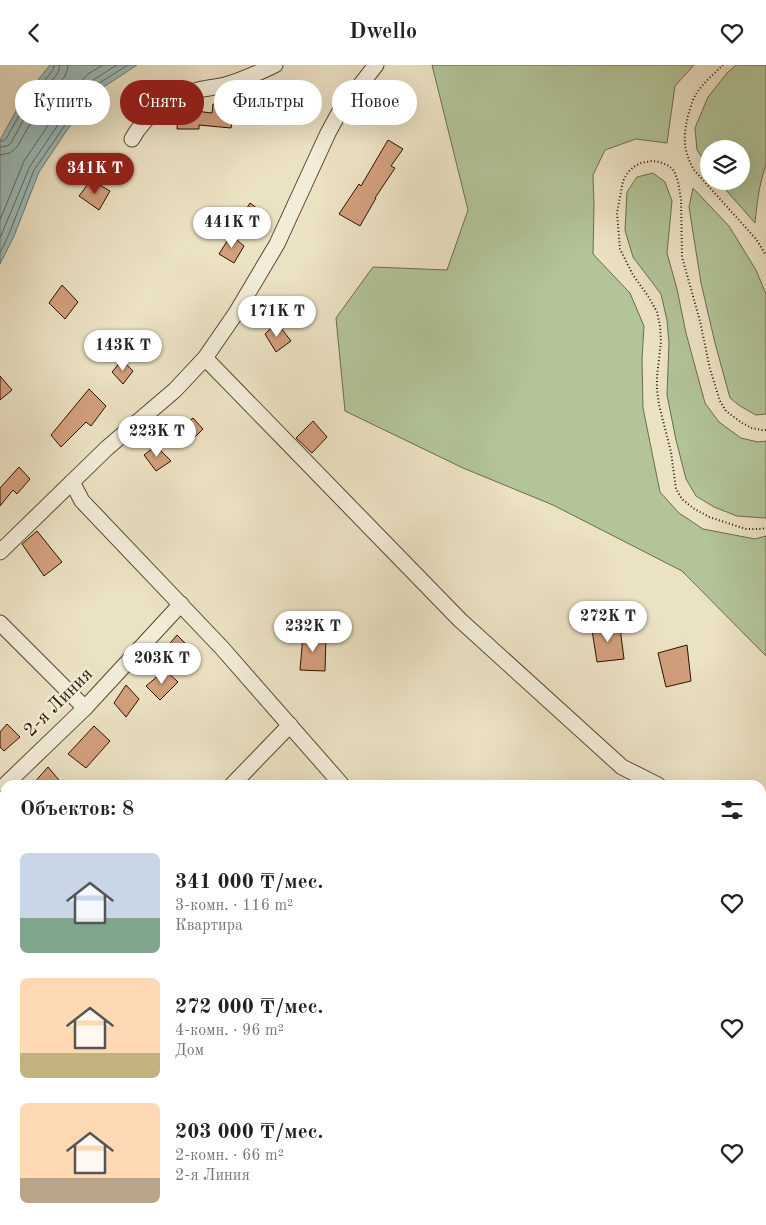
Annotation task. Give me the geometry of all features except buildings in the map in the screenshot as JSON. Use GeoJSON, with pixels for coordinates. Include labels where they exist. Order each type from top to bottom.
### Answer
{"type":"FeatureCollection","features":[{"type":"Feature","properties":{"kind":"street"},"geometry":{"type":"LineString","coordinates":[[132,139],[138,128],[154,113],[164,104],[179,96],[197,90],[225,85],[275,65]]}},
{"type":"Feature","properties":{"kind":"street"},"geometry":{"type":"LineString","coordinates":[[0,552],[107,448],[175,390],[204,358],[236,313],[277,244],[340,111],[376,65]]}},
{"type":"Feature","properties":{"kind":"street"},"geometry":{"type":"LineString","coordinates":[[204,358],[460,620],[622,767],[648,780]]}},
{"type":"Feature","properties":{"kind":"street"},"geometry":{"type":"LineString","coordinates":[[72,482],[82,501],[222,647],[338,780]]}},
{"type":"Feature","properties":{"kind":"street","name":"2-я Линия"},"geometry":{"type":"LineString","coordinates":[[10,780],[85,708],[180,604]]}},
{"type":"Feature","properties":{"kind":"street"},"geometry":{"type":"LineString","coordinates":[[0,623],[85,708]]}},
{"type":"Feature","properties":{"kind":"street"},"geometry":{"type":"LineString","coordinates":[[237,780],[290,725]]}},
{"type":"Feature","properties":{"kind":"path"},"geometry":{"type":"LineString","coordinates":[[723,65],[706,81],[690,106],[684,133],[685,147],[688,159],[694,170],[756,239],[766,255]]}},
{"type":"Feature","properties":{"kind":"path"},"geometry":{"type":"LineString","coordinates":[[766,429],[752,428],[742,423],[726,411],[720,401],[710,369],[700,321],[682,257],[681,200],[678,181],[674,171],[669,166],[652,161],[641,163],[628,172],[624,181],[618,213],[620,249],[652,304],[660,326],[661,342],[657,390],[671,452],[676,489],[682,499],[709,517],[746,529],[766,528]]}},
{"type":"Feature","properties":{"kind":"green space"},"geometry":{"type":"Polygon","coordinates":[[[432,65],[694,65],[675,86],[667,143],[636,139],[605,150],[593,175],[593,254],[630,293],[644,326],[642,359],[643,408],[660,492],[679,513],[703,529],[755,539],[766,536],[766,656],[682,571],[553,505],[463,468],[345,411],[336,318],[373,267],[447,270],[468,210],[432,65]]]}},
{"type":"Feature","properties":{"kind":"green space"},"geometry":{"type":"Polygon","coordinates":[[[736,65],[766,65],[766,165],[760,187],[755,223],[726,190],[750,190],[750,140],[700,140],[700,154],[697,150],[695,128],[708,97],[727,73],[736,65]]]}},
{"type":"Feature","properties":{"kind":"green space"},"geometry":{"type":"Polygon","coordinates":[[[653,173],[665,182],[672,201],[667,253],[705,403],[719,422],[741,438],[758,442],[766,441],[766,518],[737,516],[714,507],[696,496],[686,479],[667,395],[669,343],[667,320],[661,294],[633,257],[625,230],[627,192],[637,177],[653,173]]]}},
{"type":"Feature","properties":{"kind":"green space"},"geometry":{"type":"Polygon","coordinates":[[[693,188],[729,226],[756,270],[766,294],[766,414],[756,415],[730,398],[701,283],[689,207],[693,188]]]}},
{"type":"Feature","properties":{"kind":"water"},"geometry":{"type":"Polygon","coordinates":[[[50,65],[137,65],[110,83],[110,80],[38,80],[50,65]]]}},
{"type":"Feature","properties":{"kind":"water"},"geometry":{"type":"Polygon","coordinates":[[[15,113],[15,125],[71,125],[39,172],[14,236],[0,264],[0,140],[15,113]]]}}]}
